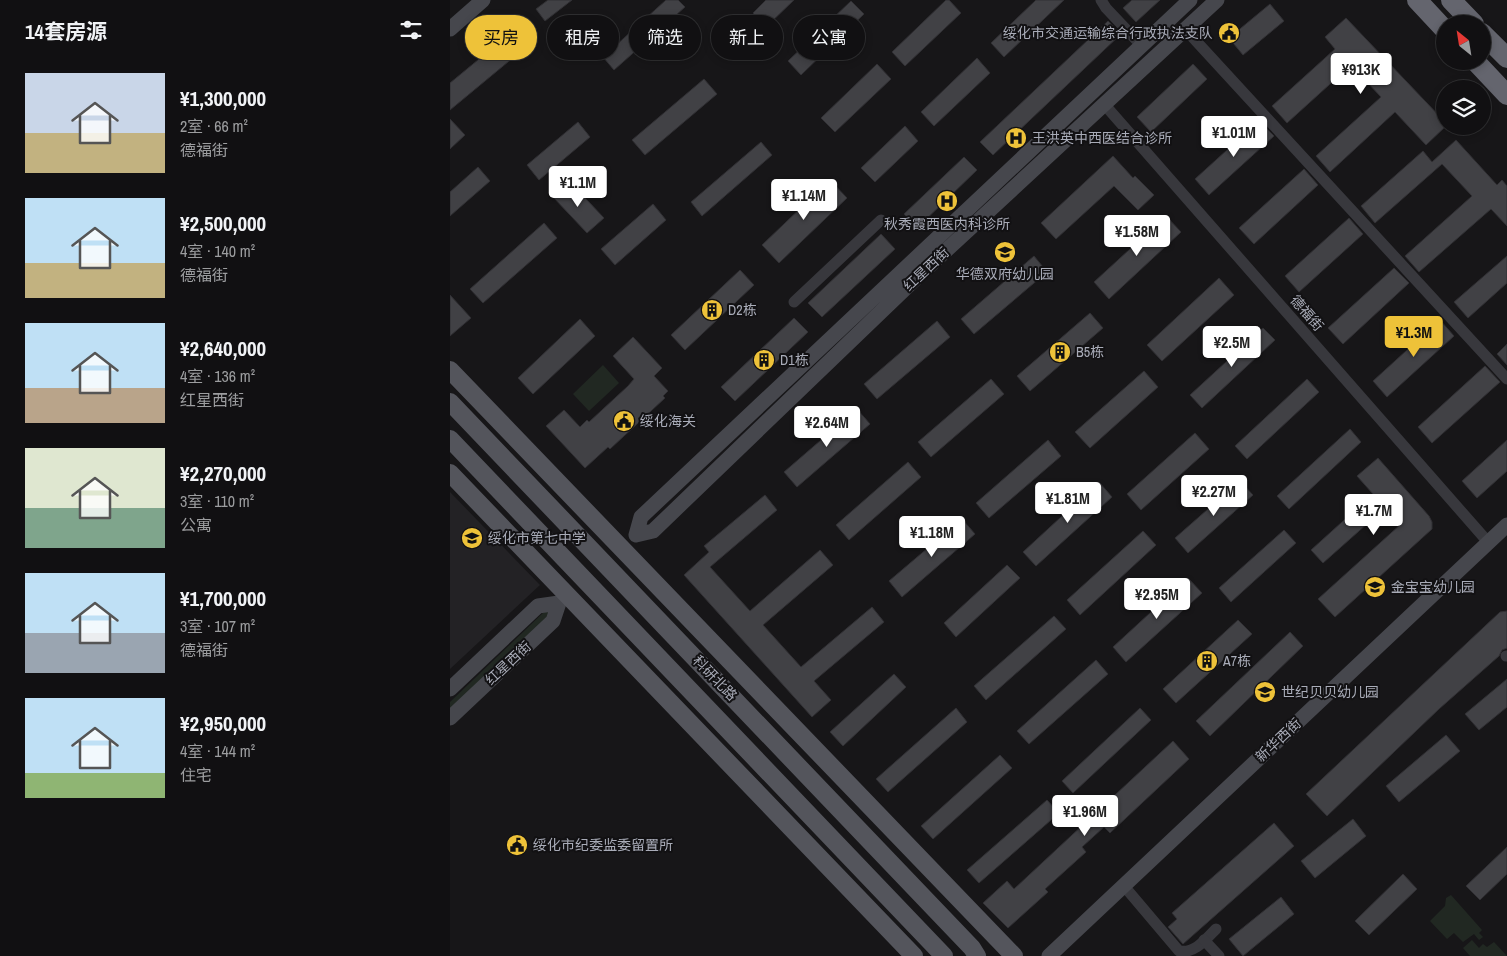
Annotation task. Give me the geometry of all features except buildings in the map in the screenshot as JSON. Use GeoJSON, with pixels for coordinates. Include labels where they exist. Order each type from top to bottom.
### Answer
{"type":"FeatureCollection","features":[{"type":"Feature","properties":{"kind":"highway"},"geometry":{"type":"LineString","coordinates":[[1417,0],[1436,20]]}},
{"type":"Feature","properties":{"kind":"highway"},"geometry":{"type":"LineString","coordinates":[[1451,0],[1465,15]]}},
{"type":"Feature","properties":{"kind":"highway"},"geometry":{"type":"LineString","coordinates":[[1491,42],[1507,58]]}},
{"type":"Feature","properties":{"kind":"highway"},"geometry":{"type":"LineString","coordinates":[[1483,70],[1507,95]]}},
{"type":"Feature","properties":{"kind":"main road"},"geometry":{"type":"LineString","coordinates":[[450,29],[483,0]]}},
{"type":"Feature","properties":{"kind":"main road","name":"红星西街"},"geometry":{"type":"LineString","coordinates":[[605,564],[636,535],[654,531],[740,449],[1092,92],[1190,0]]}},
{"type":"Feature","properties":{"kind":"main road","name":"红星西街"},"geometry":{"type":"LineString","coordinates":[[636,535],[641,517],[727,436],[1104,104],[1216,0]]}},
{"type":"Feature","properties":{"kind":"main road"},"geometry":{"type":"LineString","coordinates":[[1092,92],[1104,104]]}},
{"type":"Feature","properties":{"kind":"main road"},"geometry":{"type":"LineString","coordinates":[[450,370],[1014,956]]}},
{"type":"Feature","properties":{"kind":"main road","name":"科研北路"},"geometry":{"type":"LineString","coordinates":[[450,402],[972,948],[977,956]]}},
{"type":"Feature","properties":{"kind":"main road"},"geometry":{"type":"LineString","coordinates":[[727,436],[740,449]]}},
{"type":"Feature","properties":{"kind":"main road","name":"科研北路"},"geometry":{"type":"LineString","coordinates":[[450,439],[944,956]]}},
{"type":"Feature","properties":{"kind":"main road"},"geometry":{"type":"LineString","coordinates":[[450,473],[563,599],[914,956]]}},
{"type":"Feature","properties":{"kind":"main road","name":"新华西街"},"geometry":{"type":"LineString","coordinates":[[1049,956],[1507,524]]}},
{"type":"Feature","properties":{"kind":"main road","name":"红星西街"},"geometry":{"type":"LineString","coordinates":[[450,718],[553,621],[563,599],[584,578]]}},
{"type":"Feature","properties":{"kind":"main road","name":"红星西街"},"geometry":{"type":"LineString","coordinates":[[450,689],[538,606],[563,599]]}},
{"type":"Feature","properties":{"kind":"street"},"geometry":{"type":"LineString","coordinates":[[1101,0],[1106,8],[1141,45]]}},
{"type":"Feature","properties":{"kind":"street"},"geometry":{"type":"LineString","coordinates":[[1185,29],[1507,379]]}},
{"type":"Feature","properties":{"kind":"street","name":"德福街"},"geometry":{"type":"LineString","coordinates":[[1104,104],[1488,542]]}},
{"type":"Feature","properties":{"kind":"street"},"geometry":{"type":"LineString","coordinates":[[794,302],[881,220]]}},
{"type":"Feature","properties":{"kind":"street"},"geometry":{"type":"LineString","coordinates":[[1124,886],[1179,952],[1186,953],[1192,951],[1216,929]]}},
{"type":"Feature","properties":{"kind":"street"},"geometry":{"type":"LineString","coordinates":[[1204,940],[1219,956]]}},
{"type":"Feature","properties":{"kind":"shaded area"},"geometry":{"type":"Polygon","coordinates":[[[603,365],[619,383],[589,411],[573,394],[603,365]]]}},
{"type":"Feature","properties":{"kind":"shaded area","name":"绥化市第七中学"},"geometry":{"type":"Polygon","coordinates":[[[450,492],[540,585],[450,669],[450,492]]]}},
{"type":"Feature","properties":{"kind":"shaded area"},"geometry":{"type":"Polygon","coordinates":[[[546,610],[551,615],[450,710],[450,702],[546,610]]]}},
{"type":"Feature","properties":{"kind":"shaded area"},"geometry":{"type":"Polygon","coordinates":[[[1451,895],[1482,930],[1479,933],[1483,937],[1479,940],[1474,934],[1463,942],[1454,933],[1447,939],[1430,921],[1445,906],[1446,898],[1451,895]]]}},
{"type":"Feature","properties":{"kind":"shaded area"},"geometry":{"type":"Polygon","coordinates":[[[1472,940],[1479,948],[1483,944],[1487,947],[1494,942],[1507,956],[1470,956],[1463,948],[1472,940]]]}},
{"type":"Feature","properties":{"kind":"place","name":"绥化市交通运输综合行政执法支队"},"geometry":{"type":"Point","coordinates":[1229,33]}},
{"type":"Feature","properties":{"kind":"place","name":"王洪英中西医结合诊所"},"geometry":{"type":"Point","coordinates":[1016,138]}},
{"type":"Feature","properties":{"kind":"place","name":"秋秀霞西医内科诊所"},"geometry":{"type":"Point","coordinates":[947,201]}},
{"type":"Feature","properties":{"kind":"place","name":"华德双府幼儿园"},"geometry":{"type":"Point","coordinates":[1005,252]}},
{"type":"Feature","properties":{"kind":"place","name":"D2栋"},"geometry":{"type":"Point","coordinates":[712,310]}},
{"type":"Feature","properties":{"kind":"place","name":"B5栋"},"geometry":{"type":"Point","coordinates":[1060,352]}},
{"type":"Feature","properties":{"kind":"place","name":"D1栋"},"geometry":{"type":"Point","coordinates":[764,360]}},
{"type":"Feature","properties":{"kind":"place","name":"绥化海关"},"geometry":{"type":"Point","coordinates":[624,421]}},
{"type":"Feature","properties":{"kind":"place","name":"绥化市第七中学"},"geometry":{"type":"Point","coordinates":[472,538]}},
{"type":"Feature","properties":{"kind":"place","name":"金宝宝幼儿园"},"geometry":{"type":"Point","coordinates":[1375,587]}},
{"type":"Feature","properties":{"kind":"place","name":"A7栋"},"geometry":{"type":"Point","coordinates":[1207,661]}},
{"type":"Feature","properties":{"kind":"place","name":"世纪贝贝幼儿园"},"geometry":{"type":"Point","coordinates":[1265,692]}},
{"type":"Feature","properties":{"kind":"place","name":"绥化市纪委监委留置所"},"geometry":{"type":"Point","coordinates":[517,845]}}]}
